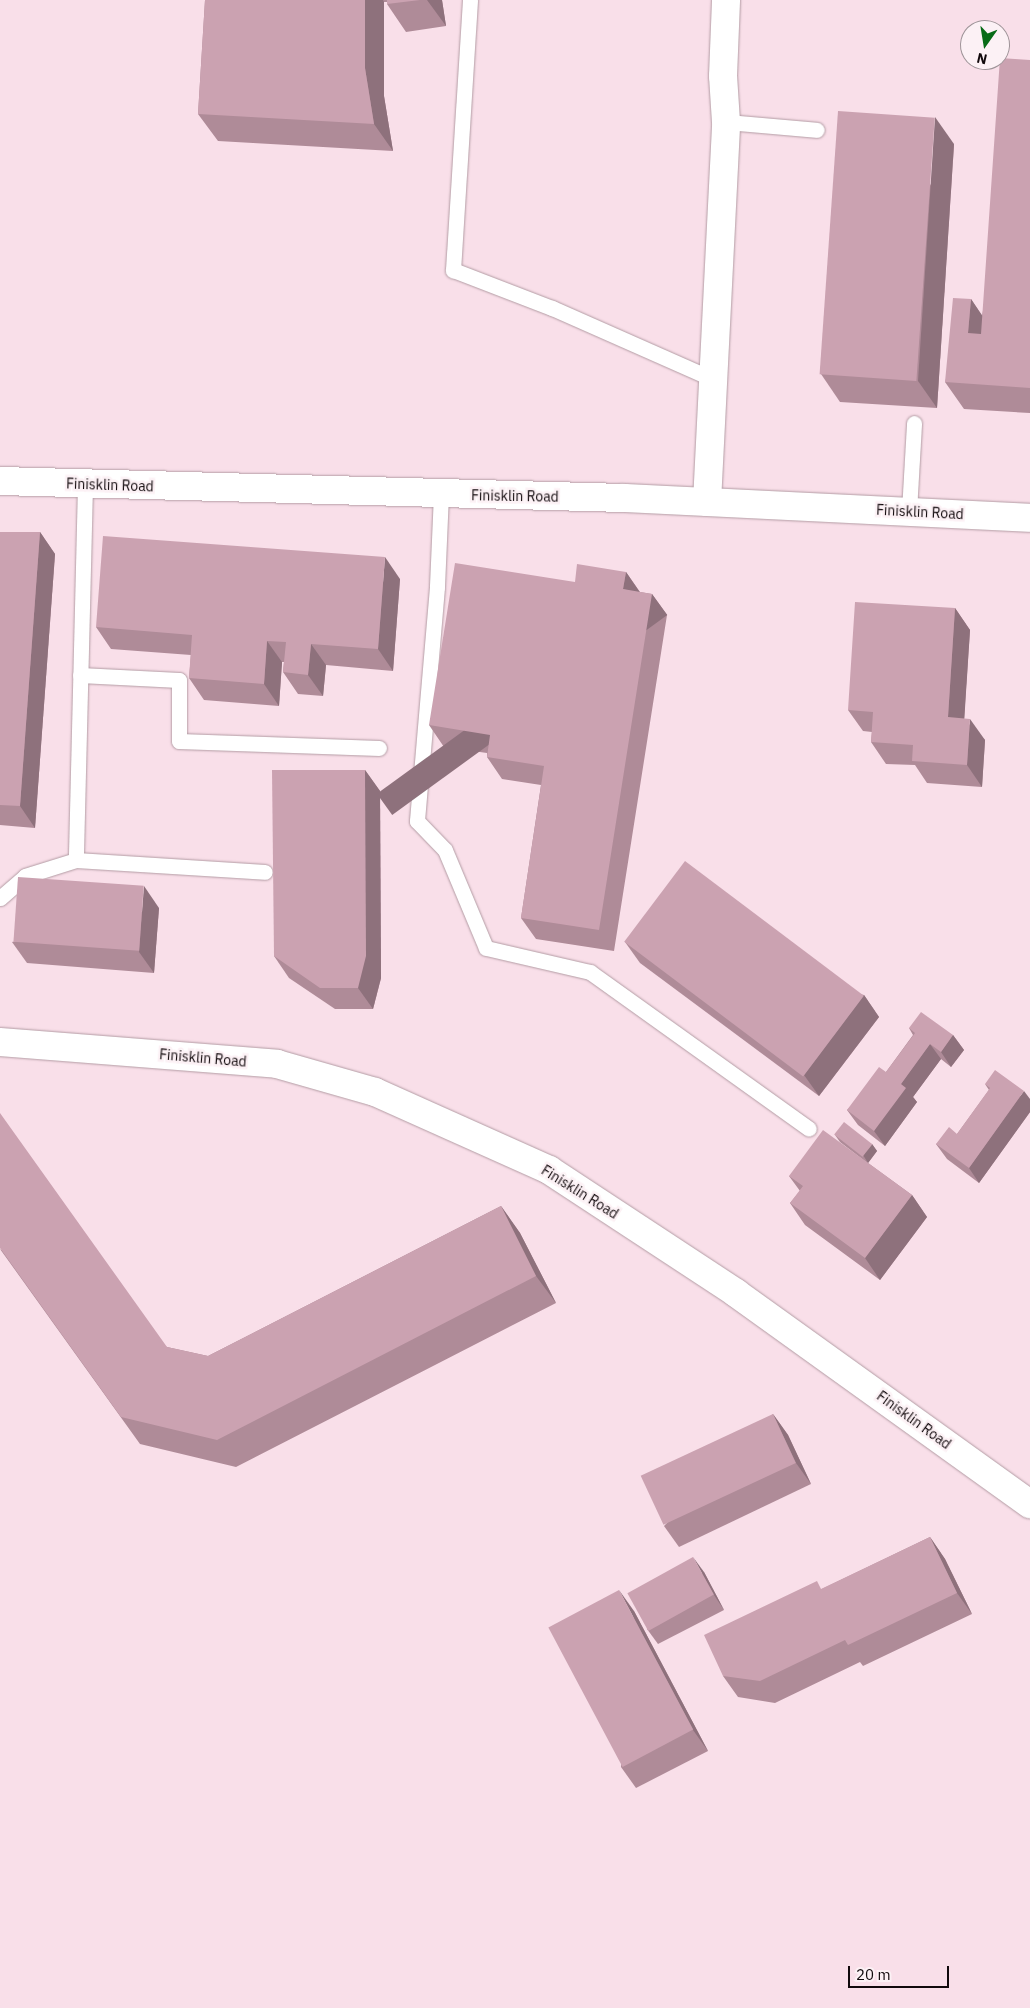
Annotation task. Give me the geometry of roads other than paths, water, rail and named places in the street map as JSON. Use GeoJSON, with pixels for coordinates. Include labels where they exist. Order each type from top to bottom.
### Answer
{"type":"FeatureCollection","features":[{"type":"Feature","properties":{"kind":"street"},"geometry":{"type":"LineString","coordinates":[[707,502],[726,122],[723,76],[726,0]]}},
{"type":"Feature","properties":{"kind":"street","name":"Finisklin Road"},"geometry":{"type":"LineString","coordinates":[[0,481],[84,485],[707,502],[1030,518]]}},
{"type":"Feature","properties":{"kind":"street","name":"Finisklin Road"},"geometry":{"type":"LineString","coordinates":[[0,1042],[277,1064],[375,1092],[549,1170],[744,1299],[1030,1504]]}},
{"type":"Feature","properties":{"kind":"lane"},"geometry":{"type":"LineString","coordinates":[[470,0],[454,270],[552,308],[713,379]]}},
{"type":"Feature","properties":{"kind":"lane"},"geometry":{"type":"LineString","coordinates":[[726,122],[817,130]]}},
{"type":"Feature","properties":{"kind":"lane"},"geometry":{"type":"LineString","coordinates":[[909,511],[914,423]]}},
{"type":"Feature","properties":{"kind":"lane"},"geometry":{"type":"LineString","coordinates":[[76,860],[84,485]]}},
{"type":"Feature","properties":{"kind":"lane"},"geometry":{"type":"LineString","coordinates":[[441,494],[437,587],[418,821],[445,850],[486,948],[590,972],[808,1129]]}},
{"type":"Feature","properties":{"kind":"lane"},"geometry":{"type":"LineString","coordinates":[[80,675],[179,680],[179,740],[379,748]]}},
{"type":"Feature","properties":{"kind":"lane"},"geometry":{"type":"LineString","coordinates":[[0,898],[25,876],[76,860],[265,872]]}}]}
